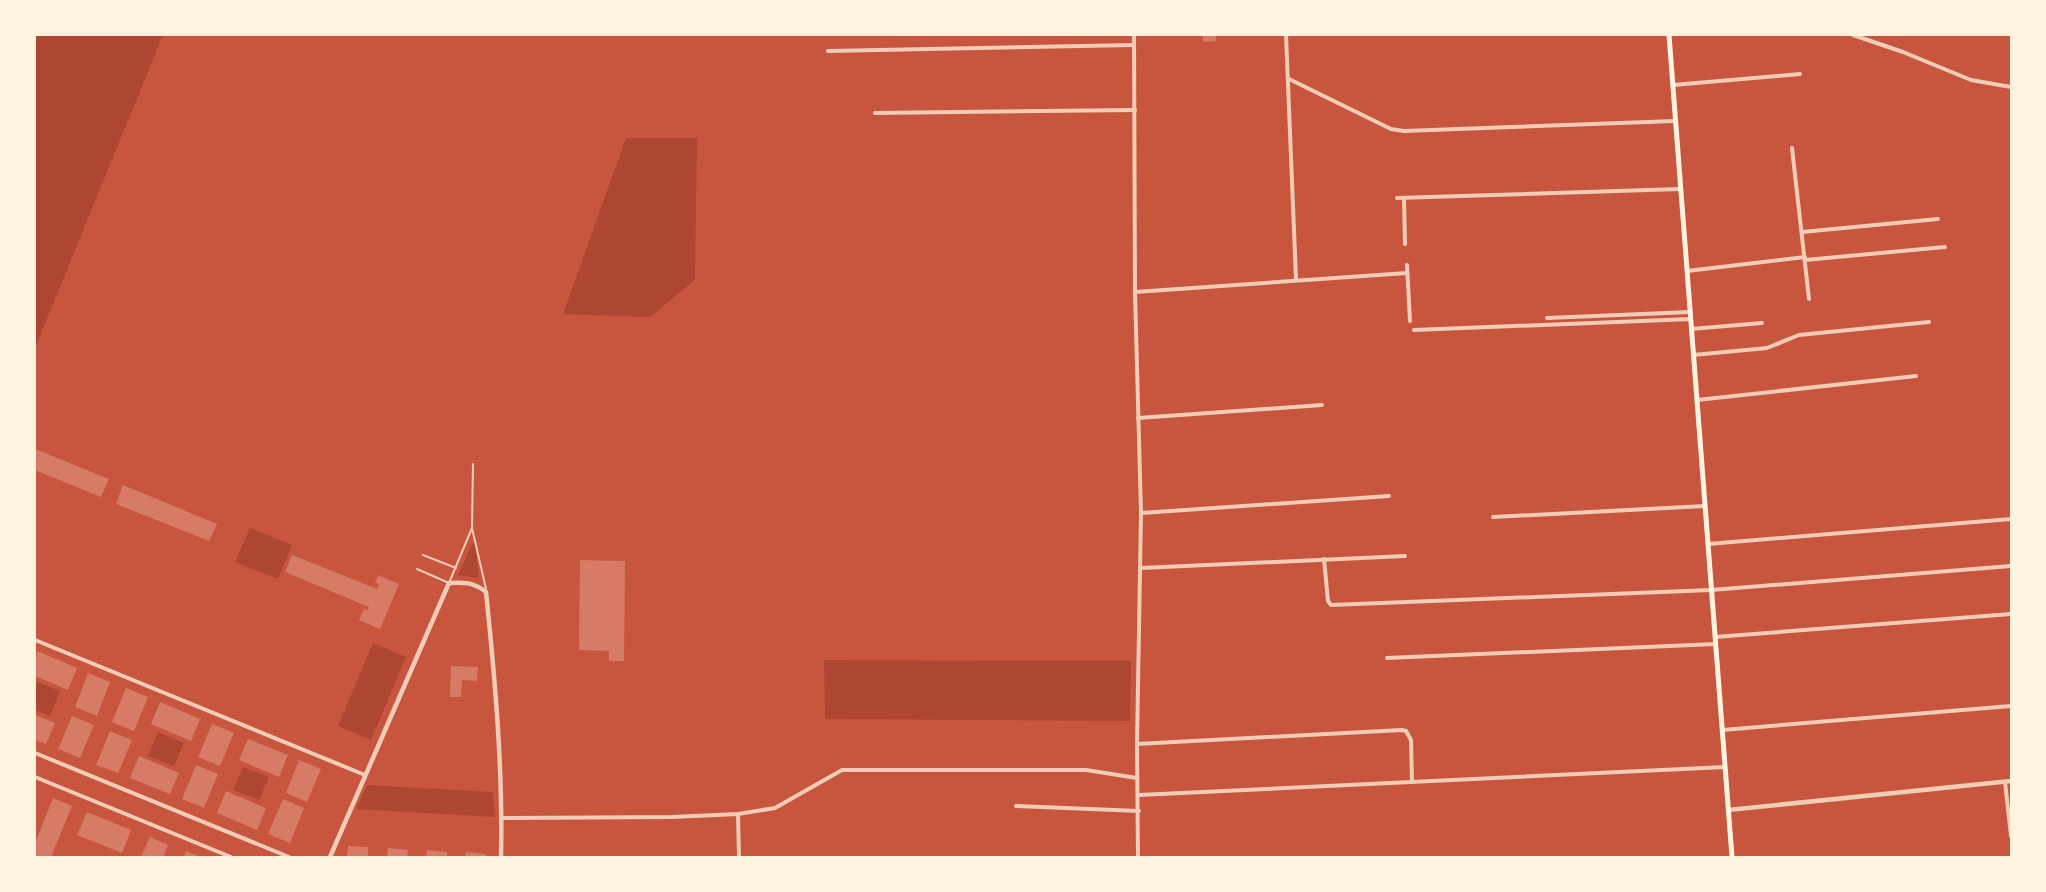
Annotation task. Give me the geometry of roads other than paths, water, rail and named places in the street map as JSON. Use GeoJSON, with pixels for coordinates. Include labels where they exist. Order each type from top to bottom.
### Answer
{"type":"FeatureCollection","features":[{"type":"Feature","properties":{"kind":"main road"},"geometry":{"type":"LineString","coordinates":[[1669,35],[1732,857]]}},
{"type":"Feature","properties":{"kind":"street"},"geometry":{"type":"LineString","coordinates":[[1134,35],[1135,292],[1141,513],[1137,744],[1139,794],[1138,857]]}},
{"type":"Feature","properties":{"kind":"street"},"geometry":{"type":"LineString","coordinates":[[1286,35],[1296,279]]}},
{"type":"Feature","properties":{"kind":"street"},"geometry":{"type":"LineString","coordinates":[[1853,35],[1903,52],[1971,80],[2011,87]]}},
{"type":"Feature","properties":{"kind":"street"},"geometry":{"type":"LineString","coordinates":[[828,51],[1134,45]]}},
{"type":"Feature","properties":{"kind":"street"},"geometry":{"type":"LineString","coordinates":[[1672,85],[1800,74]]}},
{"type":"Feature","properties":{"kind":"street"},"geometry":{"type":"LineString","coordinates":[[1289,79],[1391,128],[1404,131],[1675,121]]}},
{"type":"Feature","properties":{"kind":"street"},"geometry":{"type":"LineString","coordinates":[[875,113],[1135,110]]}},
{"type":"Feature","properties":{"kind":"street"},"geometry":{"type":"LineString","coordinates":[[1792,148],[1809,299]]}},
{"type":"Feature","properties":{"kind":"street"},"geometry":{"type":"LineString","coordinates":[[1397,198],[1680,188]]}},
{"type":"Feature","properties":{"kind":"street"},"geometry":{"type":"LineString","coordinates":[[1404,198],[1405,244]]}},
{"type":"Feature","properties":{"kind":"street"},"geometry":{"type":"LineString","coordinates":[[1802,232],[1938,219]]}},
{"type":"Feature","properties":{"kind":"street"},"geometry":{"type":"LineString","coordinates":[[1687,271],[1945,247]]}},
{"type":"Feature","properties":{"kind":"street"},"geometry":{"type":"LineString","coordinates":[[1407,265],[1410,321]]}},
{"type":"Feature","properties":{"kind":"street"},"geometry":{"type":"LineString","coordinates":[[1135,292],[1296,279],[1407,273]]}},
{"type":"Feature","properties":{"kind":"street"},"geometry":{"type":"LineString","coordinates":[[1546,318],[1690,312]]}},
{"type":"Feature","properties":{"kind":"street"},"geometry":{"type":"LineString","coordinates":[[1414,330],[1691,319]]}},
{"type":"Feature","properties":{"kind":"street"},"geometry":{"type":"LineString","coordinates":[[1693,355],[1767,348],[1799,335],[1929,322]]}},
{"type":"Feature","properties":{"kind":"street"},"geometry":{"type":"LineString","coordinates":[[1691,329],[1762,323]]}},
{"type":"Feature","properties":{"kind":"street"},"geometry":{"type":"LineString","coordinates":[[1697,400],[1916,376]]}},
{"type":"Feature","properties":{"kind":"street"},"geometry":{"type":"LineString","coordinates":[[1138,418],[1322,406]]}},
{"type":"Feature","properties":{"kind":"street"},"geometry":{"type":"LineString","coordinates":[[1141,513],[1389,496]]}},
{"type":"Feature","properties":{"kind":"street"},"geometry":{"type":"LineString","coordinates":[[1494,518],[1705,506]]}},
{"type":"Feature","properties":{"kind":"street"},"geometry":{"type":"LineString","coordinates":[[1708,544],[2011,519]]}},
{"type":"Feature","properties":{"kind":"street"},"geometry":{"type":"LineString","coordinates":[[1141,568],[1405,556]]}},
{"type":"Feature","properties":{"kind":"street"},"geometry":{"type":"LineString","coordinates":[[1324,560],[1329,604],[1712,590],[2011,566]]}},
{"type":"Feature","properties":{"kind":"street"},"geometry":{"type":"LineString","coordinates":[[330,857],[449,583],[467,583],[486,592],[494,667],[501,857]]}},
{"type":"Feature","properties":{"kind":"street"},"geometry":{"type":"LineString","coordinates":[[1715,637],[2011,614]]}},
{"type":"Feature","properties":{"kind":"street"},"geometry":{"type":"LineString","coordinates":[[35,640],[365,775]]}},
{"type":"Feature","properties":{"kind":"street"},"geometry":{"type":"LineString","coordinates":[[1387,658],[1716,644]]}},
{"type":"Feature","properties":{"kind":"street"},"geometry":{"type":"LineString","coordinates":[[1722,730],[2011,706]]}},
{"type":"Feature","properties":{"kind":"street"},"geometry":{"type":"LineString","coordinates":[[1137,744],[1402,730],[1406,731],[1411,740],[1412,782]]}},
{"type":"Feature","properties":{"kind":"street"},"geometry":{"type":"LineString","coordinates":[[35,753],[289,857]]}},
{"type":"Feature","properties":{"kind":"street"},"geometry":{"type":"LineString","coordinates":[[1139,794],[1725,767]]}},
{"type":"Feature","properties":{"kind":"street"},"geometry":{"type":"LineString","coordinates":[[501,818],[672,817],[738,814],[775,808],[842,770],[1086,770],[1137,778]]}},
{"type":"Feature","properties":{"kind":"street"},"geometry":{"type":"LineString","coordinates":[[35,777],[231,857]]}},
{"type":"Feature","properties":{"kind":"street"},"geometry":{"type":"LineString","coordinates":[[1728,810],[2008,782],[2011,836]]}},
{"type":"Feature","properties":{"kind":"street"},"geometry":{"type":"LineString","coordinates":[[1016,806],[1139,811]]}},
{"type":"Feature","properties":{"kind":"street"},"geometry":{"type":"LineString","coordinates":[[738,814],[739,857]]}},
{"type":"Feature","properties":{"kind":"lane"},"geometry":{"type":"LineString","coordinates":[[473,464],[472,528],[484,573],[486,592]]}},
{"type":"Feature","properties":{"kind":"lane"},"geometry":{"type":"LineString","coordinates":[[417,569],[449,583],[472,528]]}},
{"type":"Feature","properties":{"kind":"lane"},"geometry":{"type":"LineString","coordinates":[[423,554],[456,568]]}}]}
